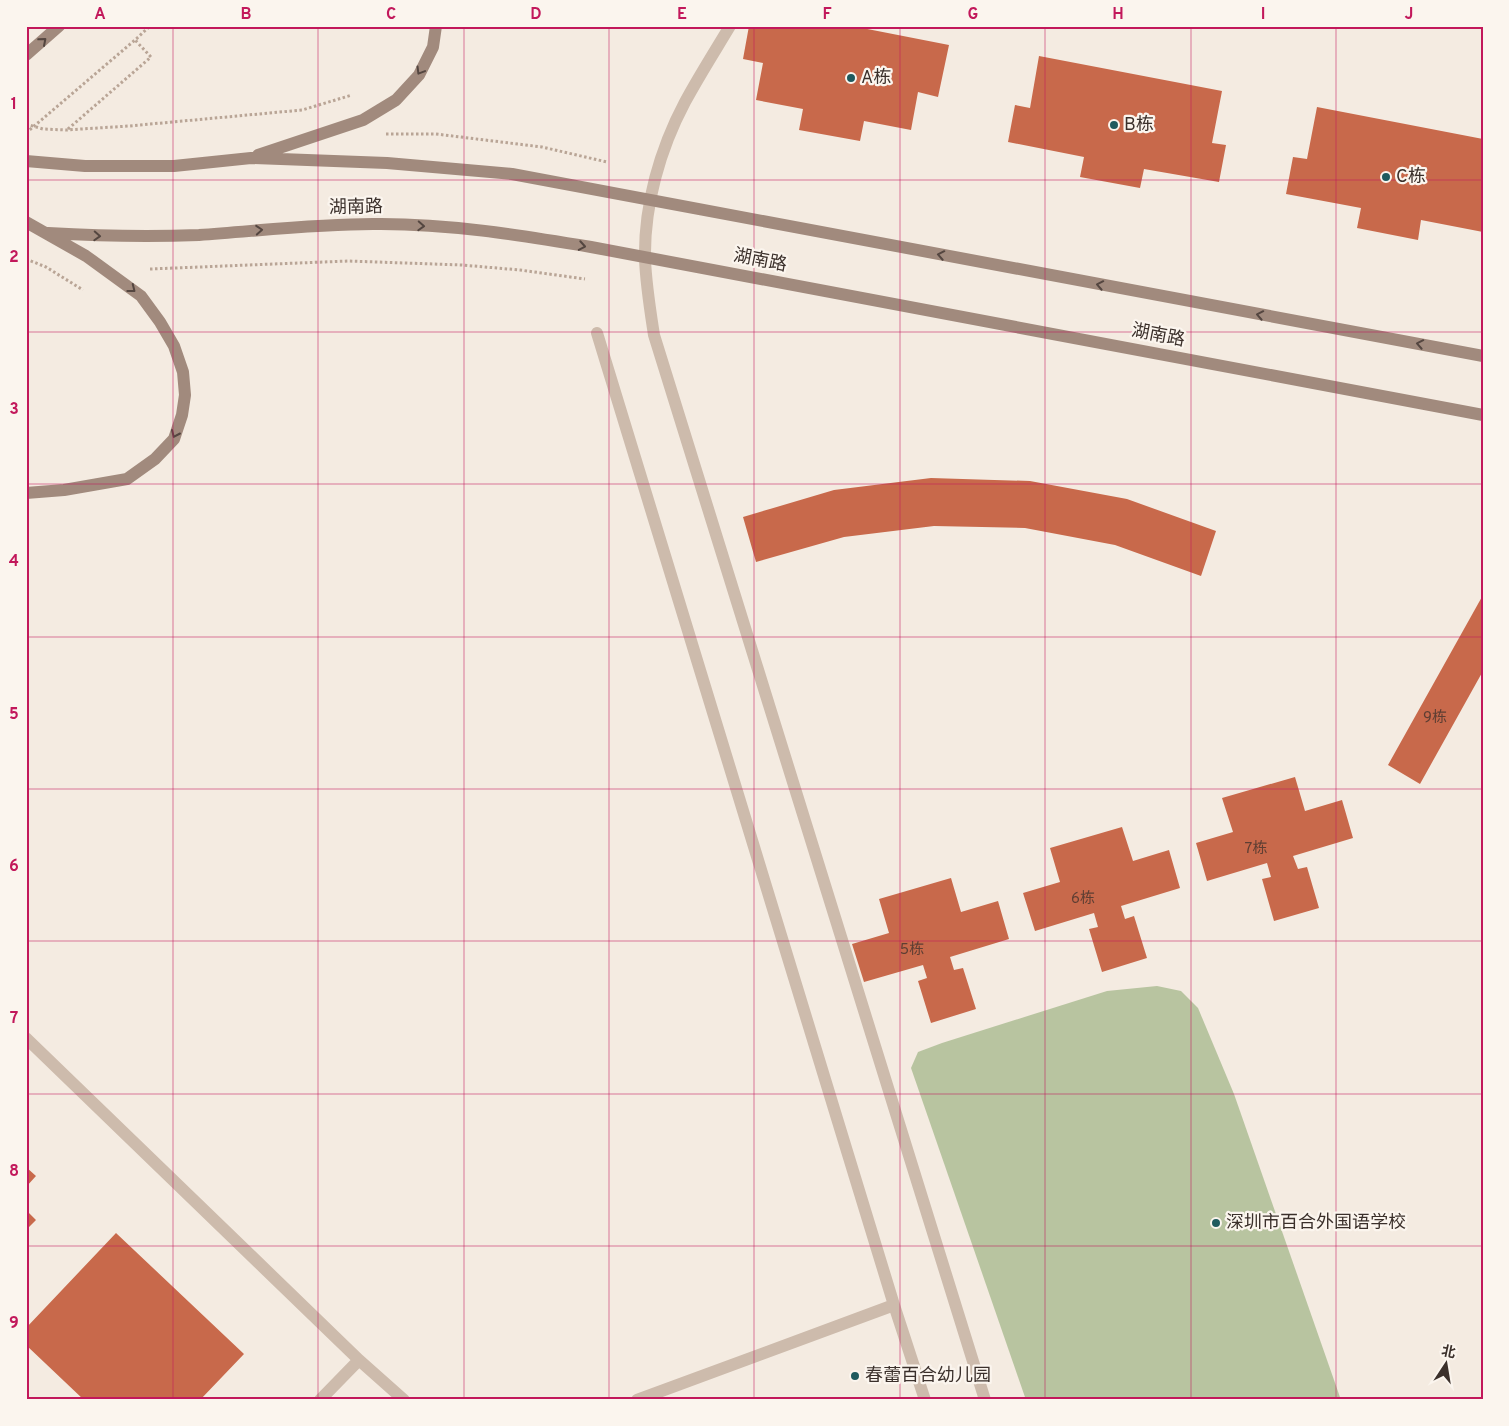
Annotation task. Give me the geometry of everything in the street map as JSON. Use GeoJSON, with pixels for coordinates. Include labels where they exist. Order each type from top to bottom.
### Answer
{"type":"FeatureCollection","features":[{"type":"Feature","properties":{"kind":"main road"},"geometry":{"type":"LineString","coordinates":[[26,55],[59,26]]}},
{"type":"Feature","properties":{"kind":"main road"},"geometry":{"type":"LineString","coordinates":[[251,158],[363,120],[396,100],[419,75],[433,47],[436,26]]}},
{"type":"Feature","properties":{"kind":"main road"},"geometry":{"type":"LineString","coordinates":[[26,161],[85,166],[174,166],[251,158],[387,163],[512,174],[1483,356]]}},
{"type":"Feature","properties":{"kind":"main road","name":"湖南路"},"geometry":{"type":"LineString","coordinates":[[26,222],[48,233],[109,237],[199,235],[310,226],[374,224],[475,229],[576,245],[1483,415]]}},
{"type":"Feature","properties":{"kind":"main road"},"geometry":{"type":"LineString","coordinates":[[26,493],[64,490],[128,479],[155,460],[174,439],[182,415],[185,395],[183,372],[174,346],[160,322],[141,296],[93,261],[48,233]]}},
{"type":"Feature","properties":{"kind":"main road"},"geometry":{"type":"LineString","coordinates":[[1468,353],[1483,351]]}},
{"type":"Feature","properties":{"kind":"street"},"geometry":{"type":"LineString","coordinates":[[730,26],[685,102],[670,134],[650,200],[645,258],[654,335],[985,1400]]}},
{"type":"Feature","properties":{"kind":"street"},"geometry":{"type":"LineString","coordinates":[[596,333],[894,1305],[925,1400]]}},
{"type":"Feature","properties":{"kind":"street"},"geometry":{"type":"LineString","coordinates":[[26,1038],[359,1360],[404,1400]]}},
{"type":"Feature","properties":{"kind":"street"},"geometry":{"type":"LineString","coordinates":[[637,1400],[894,1305]]}},
{"type":"Feature","properties":{"kind":"street"},"geometry":{"type":"LineString","coordinates":[[320,1400],[359,1360]]}},
{"type":"Feature","properties":{"kind":"path"},"geometry":{"type":"LineString","coordinates":[[26,134],[150,26]]}},
{"type":"Feature","properties":{"kind":"path"},"geometry":{"type":"LineString","coordinates":[[66,130],[90,112],[151,57],[135,40]]}},
{"type":"Feature","properties":{"kind":"path"},"geometry":{"type":"LineString","coordinates":[[26,124],[43,129],[66,130],[129,126],[302,110],[352,95]]}},
{"type":"Feature","properties":{"kind":"path"},"geometry":{"type":"LineString","coordinates":[[382,134],[446,135],[542,147],[607,162]]}},
{"type":"Feature","properties":{"kind":"path"},"geometry":{"type":"LineString","coordinates":[[26,259],[46,267],[83,290]]}},
{"type":"Feature","properties":{"kind":"path"},"geometry":{"type":"LineString","coordinates":[[150,269],[348,261],[462,265],[520,270],[586,279]]}},
{"type":"Feature","properties":{"kind":"green space"},"geometry":{"type":"Polygon","coordinates":[[[1157,986],[1181,991],[1198,1008],[1234,1094],[1341,1400],[1026,1400],[911,1068],[918,1052],[942,1043],[1107,991],[1157,986]]]}},
{"type":"Feature","properties":{"kind":"building","name":"A栋"},"geometry":{"type":"Polygon","coordinates":[[[749,26],[852,26],[949,45],[938,97],[918,92],[911,130],[864,121],[860,141],[799,130],[803,109],[756,100],[763,63],[743,59],[749,26]]]}},
{"type":"Feature","properties":{"kind":"building","name":"B栋"},"geometry":{"type":"Polygon","coordinates":[[[1039,56],[1222,91],[1212,143],[1226,145],[1219,182],[1144,169],[1140,188],[1080,177],[1084,157],[1008,142],[1015,105],[1030,108],[1039,56]]]}},
{"type":"Feature","properties":{"kind":"building","name":"C栋"},"geometry":{"type":"Polygon","coordinates":[[[1317,107],[1483,139],[1483,232],[1421,220],[1418,240],[1357,228],[1361,208],[1286,194],[1293,157],[1307,159],[1317,107]]]}},
{"type":"Feature","properties":{"kind":"building"},"geometry":{"type":"Polygon","coordinates":[[[931,478],[1030,481],[1127,499],[1216,531],[1201,576],[1115,545],[1025,528],[934,526],[844,537],[756,562],[743,517],[834,490],[931,478]]]}},
{"type":"Feature","properties":{"kind":"building"},"geometry":{"type":"Polygon","coordinates":[[[1483,595],[1483,671],[1420,784],[1388,765],[1483,595]]]}},
{"type":"Feature","properties":{"kind":"building"},"geometry":{"type":"Polygon","coordinates":[[[1295,777],[1305,811],[1342,800],[1353,838],[1293,856],[1298,869],[1307,867],[1319,908],[1274,921],[1262,879],[1271,877],[1267,863],[1207,881],[1196,843],[1233,832],[1222,798],[1295,777]]]}},
{"type":"Feature","properties":{"kind":"building"},"geometry":{"type":"Polygon","coordinates":[[[1122,827],[1133,861],[1169,850],[1180,888],[1121,906],[1125,919],[1134,916],[1147,958],[1102,972],[1089,929],[1098,927],[1094,913],[1035,931],[1023,893],[1060,882],[1050,848],[1122,827]]]}},
{"type":"Feature","properties":{"kind":"building"},"geometry":{"type":"Polygon","coordinates":[[[951,878],[961,912],[998,901],[1009,939],[950,957],[954,970],[963,968],[976,1009],[931,1023],[918,981],[927,978],[923,965],[864,982],[852,944],[889,933],[879,899],[951,878]]]}},
{"type":"Feature","properties":{"kind":"building"},"geometry":{"type":"Polygon","coordinates":[[[26,1167],[36,1176],[26,1187],[26,1167]]]}},
{"type":"Feature","properties":{"kind":"building"},"geometry":{"type":"Polygon","coordinates":[[[26,1210],[36,1220],[26,1230],[26,1210]]]}},
{"type":"Feature","properties":{"kind":"building"},"geometry":{"type":"Polygon","coordinates":[[[116,1233],[244,1354],[200,1400],[84,1400],[26,1345],[26,1328],[116,1233]]]}},
{"type":"Feature","properties":{"kind":"place","name":"A栋"},"geometry":{"type":"Point","coordinates":[851,78]}},
{"type":"Feature","properties":{"kind":"place","name":"B栋"},"geometry":{"type":"Point","coordinates":[1114,125]}},
{"type":"Feature","properties":{"kind":"place","name":"C栋"},"geometry":{"type":"Point","coordinates":[1386,177]}},
{"type":"Feature","properties":{"kind":"place","name":"深圳市百合外国语学校"},"geometry":{"type":"Point","coordinates":[1216,1223]}},
{"type":"Feature","properties":{"kind":"place","name":"春蕾百合幼儿园"},"geometry":{"type":"Point","coordinates":[855,1376]}}]}
